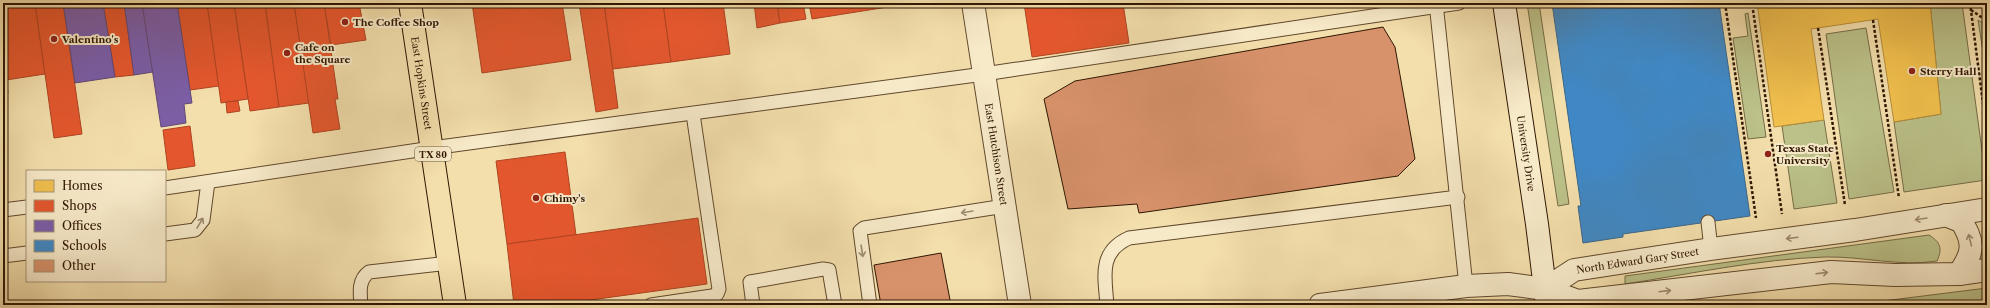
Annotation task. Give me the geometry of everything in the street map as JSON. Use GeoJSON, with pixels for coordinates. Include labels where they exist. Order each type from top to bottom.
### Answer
{"type":"FeatureCollection","features":[{"type":"Feature","properties":{"kind":"main road","name":"East Hopkins Street"},"geometry":{"type":"LineString","coordinates":[[410,3],[455,305]]}},
{"type":"Feature","properties":{"kind":"street","name":"East Hutchison Street"},"geometry":{"type":"LineString","coordinates":[[973,3],[1020,305]]}},
{"type":"Feature","properties":{"kind":"street","name":"University Drive"},"geometry":{"type":"LineString","coordinates":[[1504,3],[1537,224],[1546,297]]}},
{"type":"Feature","properties":{"kind":"street","name":"North Edward Gary Street"},"geometry":{"type":"LineString","coordinates":[[1546,297],[1574,270],[1711,248],[1855,230],[1987,209]]}},
{"type":"Feature","properties":{"kind":"street"},"geometry":{"type":"LineString","coordinates":[[1946,215],[1960,221],[1971,240],[1972,249],[1969,259],[1959,274]]}},
{"type":"Feature","properties":{"kind":"street"},"geometry":{"type":"LineString","coordinates":[[1320,305],[1439,298],[1466,286],[1508,284],[1546,297],[1578,301],[1831,272],[1895,275],[1959,274],[1987,270]]}},
{"type":"Feature","properties":{"kind":"lane"},"geometry":{"type":"LineString","coordinates":[[166,188],[432,148],[984,74],[1436,5],[1459,3]]}},
{"type":"Feature","properties":{"kind":"lane"},"geometry":{"type":"LineString","coordinates":[[1436,5],[1458,197],[1466,286]]}},
{"type":"Feature","properties":{"kind":"lane"},"geometry":{"type":"LineString","coordinates":[[651,305],[718,294],[719,289],[693,114]]}},
{"type":"Feature","properties":{"kind":"lane"},"geometry":{"type":"LineString","coordinates":[[166,234],[195,230],[203,220],[208,182]]}},
{"type":"Feature","properties":{"kind":"lane"},"geometry":{"type":"LineString","coordinates":[[1107,305],[1104,266],[1117,244],[1129,238],[1458,197]]}},
{"type":"Feature","properties":{"kind":"lane"},"geometry":{"type":"LineString","coordinates":[[870,305],[860,231],[864,228],[1005,206]]}},
{"type":"Feature","properties":{"kind":"lane"},"geometry":{"type":"LineString","coordinates":[[3,210],[26,207]]}},
{"type":"Feature","properties":{"kind":"lane"},"geometry":{"type":"LineString","coordinates":[[1708,222],[1711,248]]}},
{"type":"Feature","properties":{"kind":"lane"},"geometry":{"type":"LineString","coordinates":[[3,256],[26,253]]}},
{"type":"Feature","properties":{"kind":"lane"},"geometry":{"type":"LineString","coordinates":[[361,305],[359,292],[361,282],[364,276],[369,272],[449,263]]}},
{"type":"Feature","properties":{"kind":"lane"},"geometry":{"type":"LineString","coordinates":[[753,305],[750,282],[823,269],[829,270],[835,305]]}},
{"type":"Feature","properties":{"kind":"path"},"geometry":{"type":"LineString","coordinates":[[1725,3],[1757,222]]}},
{"type":"Feature","properties":{"kind":"path"},"geometry":{"type":"LineString","coordinates":[[1970,3],[1987,134]]}},
{"type":"Feature","properties":{"kind":"path"},"geometry":{"type":"LineString","coordinates":[[1753,10],[1783,219]]}},
{"type":"Feature","properties":{"kind":"path"},"geometry":{"type":"LineString","coordinates":[[1971,10],[1987,21]]}},
{"type":"Feature","properties":{"kind":"path"},"geometry":{"type":"LineString","coordinates":[[1873,20],[1900,200]]}},
{"type":"Feature","properties":{"kind":"path"},"geometry":{"type":"LineString","coordinates":[[1818,28],[1846,209]]}},
{"type":"Feature","properties":{"kind":"path"},"geometry":{"type":"LineString","coordinates":[[1983,105],[1987,100]]}},
{"type":"Feature","properties":{"kind":"green space"},"geometry":{"type":"Polygon","coordinates":[[[1527,3],[1539,3],[1569,204],[1558,206],[1527,3]]]}},
{"type":"Feature","properties":{"kind":"green space"},"geometry":{"type":"Polygon","coordinates":[[[1930,3],[1962,3],[1986,180],[1904,192],[1894,122],[1941,114],[1930,3]]]}},
{"type":"Feature","properties":{"kind":"green space"},"geometry":{"type":"Polygon","coordinates":[[[1748,13],[1766,137],[1748,139],[1733,38],[1748,36],[1745,14],[1748,13]]]}},
{"type":"Feature","properties":{"kind":"green space"},"geometry":{"type":"Polygon","coordinates":[[[1978,20],[1987,26],[1987,77],[1978,20]]]}},
{"type":"Feature","properties":{"kind":"green space"},"geometry":{"type":"Polygon","coordinates":[[[1866,28],[1894,192],[1849,199],[1826,34],[1866,28]]]}},
{"type":"Feature","properties":{"kind":"green space"},"geometry":{"type":"Polygon","coordinates":[[[1824,120],[1837,203],[1794,209],[1782,126],[1824,120]]]}},
{"type":"Feature","properties":{"kind":"green space"},"geometry":{"type":"Polygon","coordinates":[[[1929,235],[1936,240],[1940,249],[1937,261],[1909,263],[1839,257],[1800,258],[1750,264],[1625,284],[1625,276],[1929,235]]]}},
{"type":"Feature","properties":{"kind":"green space"},"geometry":{"type":"Polygon","coordinates":[[[1987,288],[1987,305],[1876,305],[1875,302],[1987,288]]]}},
{"type":"Feature","properties":{"kind":"building: Homes","name":"Sterry Hall"},"geometry":{"type":"Polygon","coordinates":[[[1757,3],[1930,3],[1941,114],[1894,122],[1878,19],[1811,29],[1824,120],[1774,127],[1757,3]]]}},
{"type":"Feature","properties":{"kind":"building: Shops"},"geometry":{"type":"Polygon","coordinates":[[[3,3],[35,3],[45,74],[6,80],[8,93],[3,94],[3,3]]]}},
{"type":"Feature","properties":{"kind":"building: Shops","name":"Valentino's"},"geometry":{"type":"Polygon","coordinates":[[[35,3],[63,3],[82,134],[54,138],[35,3]]]}},
{"type":"Feature","properties":{"kind":"building: Shops"},"geometry":{"type":"Polygon","coordinates":[[[103,3],[124,3],[134,75],[115,77],[103,3]]]}},
{"type":"Feature","properties":{"kind":"building: Shops"},"geometry":{"type":"Polygon","coordinates":[[[177,3],[207,3],[219,86],[190,90],[177,3]]]}},
{"type":"Feature","properties":{"kind":"building: Shops"},"geometry":{"type":"Polygon","coordinates":[[[207,3],[234,3],[248,99],[221,103],[207,3]]]}},
{"type":"Feature","properties":{"kind":"building: Shops"},"geometry":{"type":"Polygon","coordinates":[[[234,3],[265,3],[279,107],[250,111],[234,3]]]}},
{"type":"Feature","properties":{"kind":"building: Shops","name":"Cafe on the Square"},"geometry":{"type":"Polygon","coordinates":[[[265,3],[294,3],[309,103],[279,107],[265,3]]]}},
{"type":"Feature","properties":{"kind":"building: Shops"},"geometry":{"type":"Polygon","coordinates":[[[294,3],[324,3],[338,99],[335,99],[340,129],[313,133],[294,3]]]}},
{"type":"Feature","properties":{"kind":"building: Shops","name":"The Coffee Shop"},"geometry":{"type":"Polygon","coordinates":[[[324,3],[359,3],[366,40],[331,45],[324,3]]]}},
{"type":"Feature","properties":{"kind":"building: Shops"},"geometry":{"type":"Polygon","coordinates":[[[472,3],[562,3],[571,60],[482,73],[472,3]]]}},
{"type":"Feature","properties":{"kind":"building: Shops"},"geometry":{"type":"Polygon","coordinates":[[[579,3],[604,3],[618,108],[596,112],[579,3]]]}},
{"type":"Feature","properties":{"kind":"building: Shops"},"geometry":{"type":"Polygon","coordinates":[[[604,3],[663,3],[671,62],[613,69],[604,3]]]}},
{"type":"Feature","properties":{"kind":"building: Shops"},"geometry":{"type":"Polygon","coordinates":[[[663,3],[723,3],[730,54],[671,62],[663,3]]]}},
{"type":"Feature","properties":{"kind":"building: Shops"},"geometry":{"type":"Polygon","coordinates":[[[723,3],[737,3],[723,7],[723,3]]]}},
{"type":"Feature","properties":{"kind":"building: Shops"},"geometry":{"type":"Polygon","coordinates":[[[754,3],[777,3],[780,23],[757,28],[754,3]]]}},
{"type":"Feature","properties":{"kind":"building: Shops"},"geometry":{"type":"Polygon","coordinates":[[[777,3],[803,3],[806,19],[780,23],[777,3]]]}},
{"type":"Feature","properties":{"kind":"building: Shops"},"geometry":{"type":"Polygon","coordinates":[[[809,3],[913,3],[812,19],[809,3]]]}},
{"type":"Feature","properties":{"kind":"building: Shops"},"geometry":{"type":"Polygon","coordinates":[[[1024,3],[1123,3],[1129,43],[1032,57],[1024,3]]]}},
{"type":"Feature","properties":{"kind":"building: Shops"},"geometry":{"type":"Polygon","coordinates":[[[1351,3],[1369,3],[1352,6],[1351,3]]]}},
{"type":"Feature","properties":{"kind":"building: Shops"},"geometry":{"type":"Polygon","coordinates":[[[238,101],[240,111],[227,113],[226,102],[238,101]]]}},
{"type":"Feature","properties":{"kind":"building: Shops"},"geometry":{"type":"Polygon","coordinates":[[[190,126],[195,166],[168,170],[163,130],[190,126]]]}},
{"type":"Feature","properties":{"kind":"building: Shops","name":"Chimy's"},"geometry":{"type":"Polygon","coordinates":[[[565,152],[576,235],[507,244],[496,161],[565,152]]]}},
{"type":"Feature","properties":{"kind":"building: Shops"},"geometry":{"type":"Polygon","coordinates":[[[698,218],[707,284],[554,305],[514,305],[507,244],[698,218]]]}},
{"type":"Feature","properties":{"kind":"building: Offices"},"geometry":{"type":"Polygon","coordinates":[[[63,3],[103,3],[115,77],[75,83],[63,3]]]}},
{"type":"Feature","properties":{"kind":"building: Offices"},"geometry":{"type":"Polygon","coordinates":[[[124,3],[142,3],[153,72],[134,75],[124,3]]]}},
{"type":"Feature","properties":{"kind":"building: Offices"},"geometry":{"type":"Polygon","coordinates":[[[142,3],[177,3],[192,103],[184,104],[186,123],[161,127],[142,3]]]}},
{"type":"Feature","properties":{"kind":"building: Schools"},"geometry":{"type":"Polygon","coordinates":[[[1552,3],[1719,3],[1750,216],[1623,234],[1623,237],[1583,243],[1578,206],[1581,206],[1552,3]]]}},
{"type":"Feature","properties":{"kind":"building: Other"},"geometry":{"type":"Polygon","coordinates":[[[1383,27],[1395,47],[1415,159],[1398,176],[1139,213],[1137,204],[1068,209],[1044,99],[1075,81],[1383,27]]]}},
{"type":"Feature","properties":{"kind":"building: Other"},"geometry":{"type":"Polygon","coordinates":[[[941,253],[951,305],[881,305],[874,265],[941,253]]]}},
{"type":"Feature","properties":{"kind":"place","name":"The Coffee Shop"},"geometry":{"type":"Point","coordinates":[345,22]}},
{"type":"Feature","properties":{"kind":"place","name":"Valentino's"},"geometry":{"type":"Point","coordinates":[54,39]}},
{"type":"Feature","properties":{"kind":"place","name":"Cafe on the Square"},"geometry":{"type":"Point","coordinates":[287,53]}},
{"type":"Feature","properties":{"kind":"place","name":"Sterry Hall"},"geometry":{"type":"Point","coordinates":[1912,71]}},
{"type":"Feature","properties":{"kind":"place","name":"Texas State University"},"geometry":{"type":"Point","coordinates":[1768,154]}},
{"type":"Feature","properties":{"kind":"place","name":"Chimy's"},"geometry":{"type":"Point","coordinates":[536,198]}}]}
